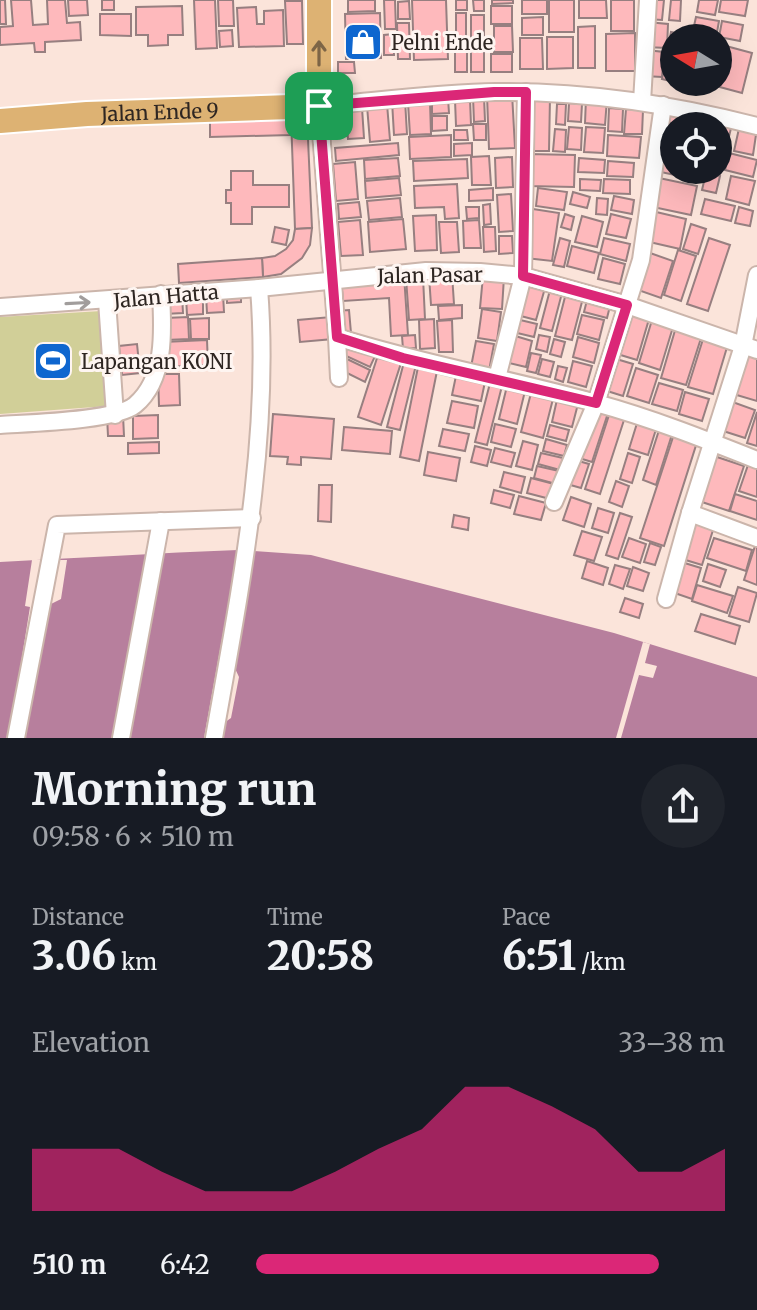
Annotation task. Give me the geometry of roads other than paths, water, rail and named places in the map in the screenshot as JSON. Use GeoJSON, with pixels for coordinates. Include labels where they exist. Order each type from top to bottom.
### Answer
{"type":"FeatureCollection","features":[{"type":"Feature","properties":{"kind":"highway"},"geometry":{"type":"LineString","coordinates":[[319,0],[319,106]]}},
{"type":"Feature","properties":{"kind":"highway","name":"Jalan Ende 9"},"geometry":{"type":"LineString","coordinates":[[0,121],[87,114],[319,106]]}},
{"type":"Feature","properties":{"kind":"street"},"geometry":{"type":"LineString","coordinates":[[642,102],[648,0]]}},
{"type":"Feature","properties":{"kind":"street"},"geometry":{"type":"LineString","coordinates":[[497,378],[523,276],[526,92]]}},
{"type":"Feature","properties":{"kind":"street"},"geometry":{"type":"LineString","coordinates":[[339,378],[319,106],[526,92],[663,105],[757,126]]}},
{"type":"Feature","properties":{"kind":"street"},"geometry":{"type":"LineString","coordinates":[[554,502],[596,403],[641,260],[663,105]]}},
{"type":"Feature","properties":{"kind":"street","name":"Jalan Pasar"},"geometry":{"type":"LineString","coordinates":[[332,279],[426,271],[523,276],[627,305],[750,348]]}},
{"type":"Feature","properties":{"kind":"street"},"geometry":{"type":"LineString","coordinates":[[666,599],[712,443],[750,348],[757,275]]}},
{"type":"Feature","properties":{"kind":"street","name":"Jalan Hatta"},"geometry":{"type":"LineString","coordinates":[[0,307],[107,301],[332,279]]}},
{"type":"Feature","properties":{"kind":"street"},"geometry":{"type":"LineString","coordinates":[[214,738],[252,518],[264,347],[259,288]]}},
{"type":"Feature","properties":{"kind":"street"},"geometry":{"type":"LineString","coordinates":[[0,425],[115,415],[134,406],[154,376],[161,350],[161,294]]}},
{"type":"Feature","properties":{"kind":"street"},"geometry":{"type":"LineString","coordinates":[[107,301],[115,415]]}},
{"type":"Feature","properties":{"kind":"street"},"geometry":{"type":"LineString","coordinates":[[337,337],[403,358],[596,403],[668,425],[757,460]]}},
{"type":"Feature","properties":{"kind":"street"},"geometry":{"type":"LineString","coordinates":[[690,513],[757,538]]}},
{"type":"Feature","properties":{"kind":"street"},"geometry":{"type":"LineString","coordinates":[[16,738],[57,525],[252,518]]}},
{"type":"Feature","properties":{"kind":"street"},"geometry":{"type":"LineString","coordinates":[[121,738],[161,521]]}},
{"type":"Feature","properties":{"kind":"place","name":"Pelni Ende"},"geometry":{"type":"Point","coordinates":[363,42]}},
{"type":"Feature","properties":{"kind":"place","name":"Lapangan KONI"},"geometry":{"type":"Point","coordinates":[53,361]}}]}
